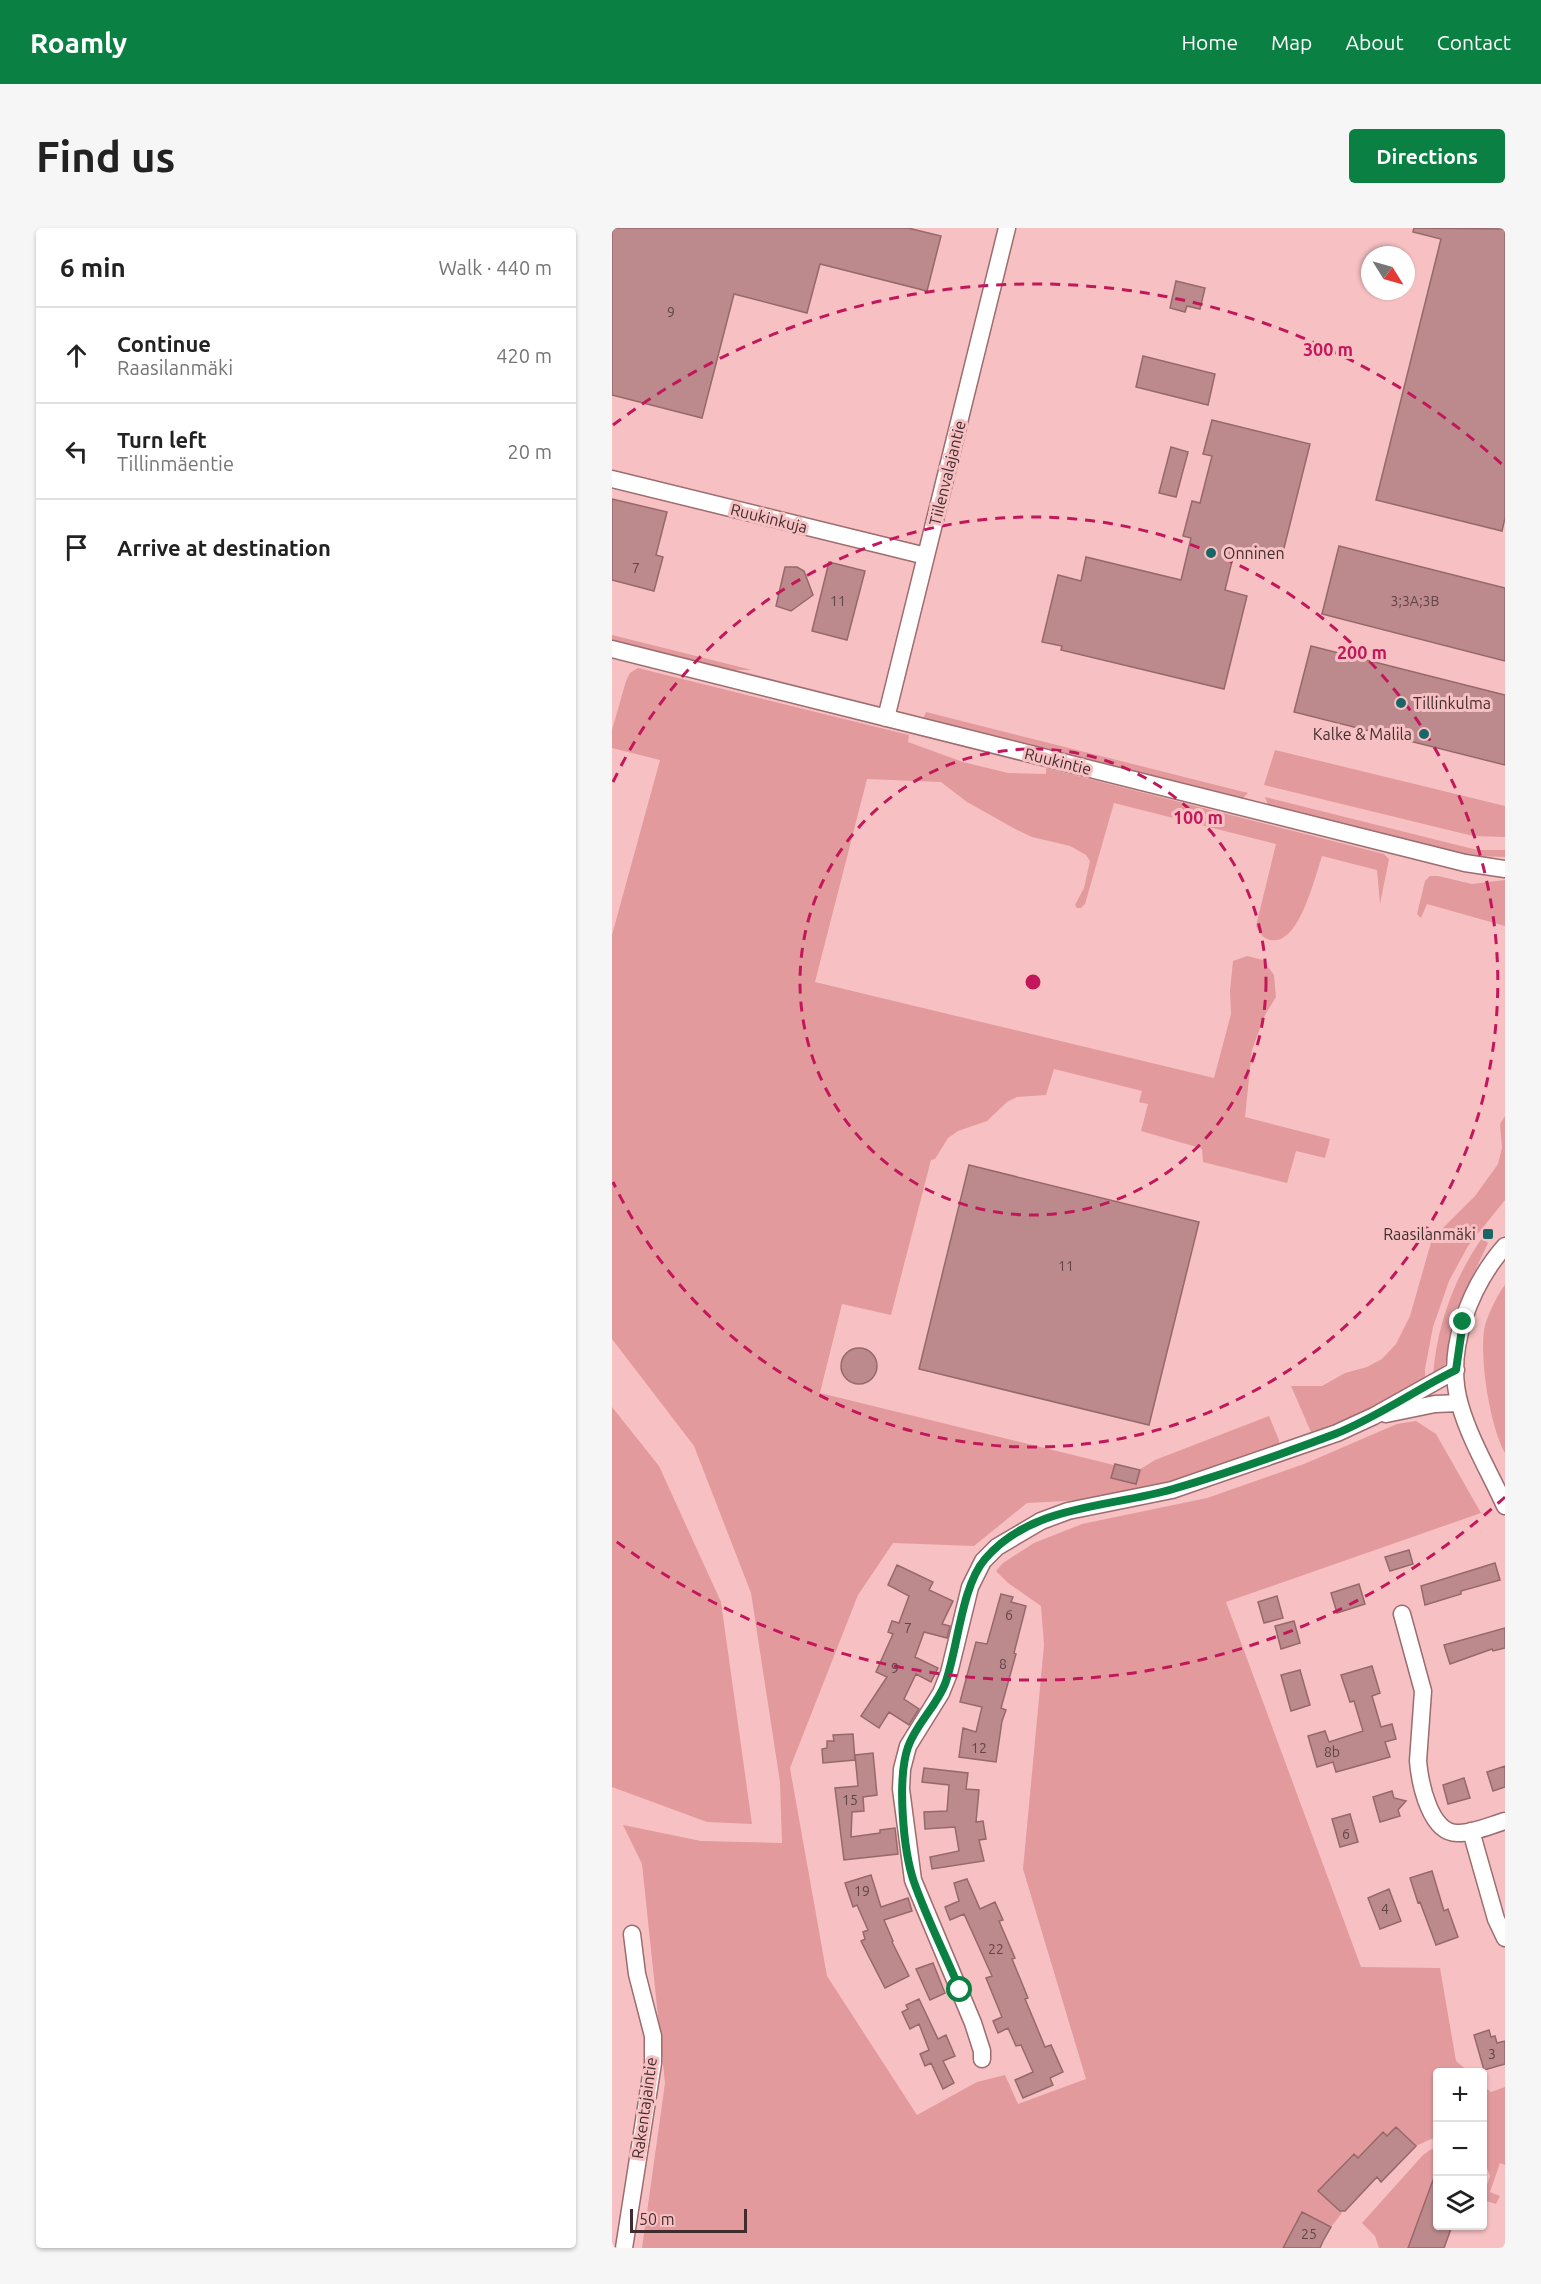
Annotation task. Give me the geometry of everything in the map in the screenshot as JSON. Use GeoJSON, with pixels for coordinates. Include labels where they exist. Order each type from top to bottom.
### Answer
{"type":"FeatureCollection","features":[{"type":"Feature","properties":{"kind":"street","name":"Tiilenvalajantie"},"geometry":{"type":"LineString","coordinates":[[886,718],[1007,228]]}},
{"type":"Feature","properties":{"kind":"street","name":"Ruukinkuja"},"geometry":{"type":"LineString","coordinates":[[612,479],[926,556]]}},
{"type":"Feature","properties":{"kind":"street","name":"Ruukintie"},"geometry":{"type":"LineString","coordinates":[[612,649],[1465,863],[1505,869]]}},
{"type":"Feature","properties":{"kind":"street"},"geometry":{"type":"LineString","coordinates":[[1505,1246],[1484,1273],[1470,1298],[1463,1322],[1456,1370],[1459,1403],[1505,1506]]}},
{"type":"Feature","properties":{"kind":"street"},"geometry":{"type":"LineString","coordinates":[[982,2059],[982,2051],[973,2023],[914,1880],[901,1789],[902,1769],[908,1746],[941,1693],[949,1673],[976,1573],[983,1561],[997,1546],[1041,1521],[1068,1511],[1172,1490],[1337,1433],[1374,1416],[1456,1370]]}},
{"type":"Feature","properties":{"kind":"street"},"geometry":{"type":"LineString","coordinates":[[1374,1416],[1435,1404],[1459,1403]]}},
{"type":"Feature","properties":{"kind":"street"},"geometry":{"type":"LineString","coordinates":[[1402,1614],[1423,1691],[1418,1757],[1424,1789],[1433,1817],[1438,1825],[1447,1832],[1453,1833],[1471,1831],[1505,1821]]}},
{"type":"Feature","properties":{"kind":"street"},"geometry":{"type":"LineString","coordinates":[[1471,1831],[1496,1920],[1505,1938]]}},
{"type":"Feature","properties":{"kind":"street","name":"Rakentajaintie"},"geometry":{"type":"LineString","coordinates":[[624,2248],[652,2063],[653,2036],[637,1974],[632,1934]]}},
{"type":"Feature","properties":{"kind":"shaded area"},"geometry":{"type":"Polygon","coordinates":[[[612,635],[752,670],[723,670],[612,642],[612,635]]]}},
{"type":"Feature","properties":{"kind":"shaded area"},"geometry":{"type":"Polygon","coordinates":[[[638,668],[909,735],[908,742],[963,762],[1008,773],[1046,774],[1046,768],[1384,854],[1389,859],[1380,904],[1377,870],[1322,856],[1300,917],[1286,936],[1270,940],[1262,935],[1256,926],[1276,844],[1114,803],[1085,904],[1077,908],[1075,905],[1084,888],[1090,861],[1086,855],[1070,846],[1032,837],[1017,830],[967,802],[941,782],[867,779],[815,982],[1214,1078],[1231,1014],[1230,991],[1233,961],[1247,956],[1263,960],[1274,975],[1276,997],[1265,1015],[1252,1050],[1245,1117],[1330,1139],[1325,1158],[1296,1151],[1287,1183],[1203,1162],[1202,1149],[1141,1131],[1148,1104],[1139,1102],[1142,1091],[1054,1069],[1046,1095],[1017,1097],[1007,1102],[987,1121],[958,1131],[948,1138],[935,1159],[931,1160],[891,1315],[842,1304],[820,1393],[1114,1465],[1111,1478],[1139,1470],[1155,1460],[1269,1416],[1279,1440],[1279,1446],[1195,1478],[1102,1499],[1027,1503],[974,1546],[893,1543],[858,1595],[790,1768],[827,1976],[917,2115],[977,2082],[1005,2075],[1018,2104],[1086,2079],[1023,1869],[1044,1645],[1041,1606],[1008,1583],[996,1571],[1003,1563],[1034,1543],[1082,1524],[1207,1498],[1304,1464],[1397,1424],[1416,1421],[1436,1434],[1481,1513],[1226,1602],[1361,1967],[1440,1968],[1456,2061],[1464,2068],[1433,2068],[1433,2139],[1416,2146],[1396,2127],[1387,2136],[1383,2132],[1358,2158],[1353,2154],[1319,2190],[1342,2213],[1331,2227],[1302,2212],[1283,2248],[642,2248],[665,2083],[642,1864],[623,1825],[701,1841],[782,1843],[780,1782],[751,1593],[694,1446],[612,1339],[612,935],[660,760],[612,748],[612,730],[630,673],[638,668]]]}},
{"type":"Feature","properties":{"kind":"shaded area"},"geometry":{"type":"Polygon","coordinates":[[[926,712],[1248,793],[1240,798],[923,719],[926,712]]]}},
{"type":"Feature","properties":{"kind":"shaded area"},"geometry":{"type":"Polygon","coordinates":[[[1275,750],[1505,806],[1505,837],[1473,836],[1264,785],[1275,750]]]}},
{"type":"Feature","properties":{"kind":"shaded area"},"geometry":{"type":"Polygon","coordinates":[[[1265,797],[1478,850],[1505,850],[1505,857],[1473,856],[1444,850],[1268,805],[1265,797]]]}},
{"type":"Feature","properties":{"kind":"shaded area"},"geometry":{"type":"Polygon","coordinates":[[[1430,876],[1472,884],[1505,880],[1505,926],[1427,904],[1421,918],[1417,914],[1425,881],[1430,876]]]}},
{"type":"Feature","properties":{"kind":"shaded area"},"geometry":{"type":"Polygon","coordinates":[[[1505,1116],[1505,1200],[1468,1246],[1449,1281],[1433,1327],[1425,1369],[1425,1383],[1352,1418],[1311,1432],[1291,1386],[1322,1386],[1345,1373],[1367,1367],[1382,1359],[1396,1344],[1410,1316],[1432,1239],[1475,1196],[1498,1164],[1502,1148],[1500,1124],[1505,1116]]]}},
{"type":"Feature","properties":{"kind":"shaded area"},"geometry":{"type":"Polygon","coordinates":[[[1482,1238],[1488,1243],[1457,1309],[1445,1365],[1433,1377],[1438,1340],[1448,1304],[1463,1270],[1482,1238]]]}},
{"type":"Feature","properties":{"kind":"shaded area"},"geometry":{"type":"Polygon","coordinates":[[[1505,1285],[1505,1453],[1495,1427],[1487,1393],[1483,1344],[1487,1320],[1505,1285]]]}},
{"type":"Feature","properties":{"kind":"shaded area"},"geometry":{"type":"Polygon","coordinates":[[[612,1407],[659,1466],[721,1602],[752,1824],[707,1822],[612,1787],[612,1407]]]}},
{"type":"Feature","properties":{"kind":"shaded area"},"geometry":{"type":"Polygon","coordinates":[[[1505,2087],[1505,2165],[1500,2163],[1490,2192],[1500,2196],[1496,2204],[1487,2201],[1487,2185],[1490,2176],[1487,2168],[1487,2089],[1491,2092],[1505,2087]]]}},
{"type":"Feature","properties":{"kind":"shaded area"},"geometry":{"type":"Polygon","coordinates":[[[1433,2149],[1433,2192],[1429,2191],[1408,2248],[1379,2248],[1375,2236],[1362,2223],[1433,2149]]]}},
{"type":"Feature","properties":{"kind":"building"},"geometry":{"type":"Polygon","coordinates":[[[612,228],[908,228],[941,236],[927,291],[820,264],[807,313],[734,294],[702,418],[612,395],[612,228]]]}},
{"type":"Feature","properties":{"kind":"building"},"geometry":{"type":"Polygon","coordinates":[[[1414,228],[1505,229],[1505,518],[1502,531],[1376,500],[1441,239],[1413,232],[1414,228]]]}},
{"type":"Feature","properties":{"kind":"building"},"geometry":{"type":"Polygon","coordinates":[[[1176,281],[1205,288],[1200,309],[1187,306],[1185,312],[1170,308],[1176,281]]]}},
{"type":"Feature","properties":{"kind":"building"},"geometry":{"type":"Polygon","coordinates":[[[1143,356],[1215,374],[1208,405],[1136,387],[1143,356]]]}},
{"type":"Feature","properties":{"kind":"building","name":"Onninen"},"geometry":{"type":"Polygon","coordinates":[[[1212,420],[1310,444],[1281,560],[1235,549],[1225,590],[1247,596],[1224,689],[1061,650],[1062,646],[1042,642],[1058,575],[1081,581],[1086,557],[1181,580],[1191,538],[1183,536],[1192,501],[1200,503],[1212,456],[1203,454],[1212,420]]]}},
{"type":"Feature","properties":{"kind":"building"},"geometry":{"type":"Polygon","coordinates":[[[1171,447],[1188,452],[1176,497],[1159,493],[1171,447]]]}},
{"type":"Feature","properties":{"kind":"building"},"geometry":{"type":"Polygon","coordinates":[[[612,499],[667,512],[656,555],[663,557],[654,591],[612,580],[612,499]]]}},
{"type":"Feature","properties":{"kind":"building","name":"Tillinkulma"},"geometry":{"type":"Polygon","coordinates":[[[1339,546],[1505,588],[1505,661],[1322,614],[1339,546]]]}},
{"type":"Feature","properties":{"kind":"building"},"geometry":{"type":"Polygon","coordinates":[[[829,562],[865,571],[847,640],[812,631],[829,562]]]}},
{"type":"Feature","properties":{"kind":"building"},"geometry":{"type":"Polygon","coordinates":[[[785,567],[797,567],[804,571],[813,595],[791,611],[776,606],[785,567]]]}},
{"type":"Feature","properties":{"kind":"building","name":"Tillinkulma"},"geometry":{"type":"Polygon","coordinates":[[[1311,646],[1505,695],[1505,765],[1294,712],[1311,646]]]}},
{"type":"Feature","properties":{"kind":"building"},"geometry":{"type":"Polygon","coordinates":[[[969,1165],[1199,1222],[1149,1425],[919,1369],[969,1165]]]}},
{"type":"Feature","properties":{"kind":"building"},"geometry":{"type":"Polygon","coordinates":[[[859,1348],[872,1353],[877,1366],[872,1379],[859,1384],[846,1379],[841,1366],[846,1353],[859,1348]]]}},
{"type":"Feature","properties":{"kind":"building"},"geometry":{"type":"Polygon","coordinates":[[[1115,1464],[1140,1470],[1136,1484],[1111,1478],[1115,1464]]]}},
{"type":"Feature","properties":{"kind":"building"},"geometry":{"type":"Polygon","coordinates":[[[1409,1550],[1413,1564],[1390,1571],[1385,1557],[1409,1550]]]}},
{"type":"Feature","properties":{"kind":"building"},"geometry":{"type":"Polygon","coordinates":[[[1495,1563],[1500,1580],[1461,1591],[1461,1594],[1425,1605],[1421,1586],[1495,1563]]]}},
{"type":"Feature","properties":{"kind":"building"},"geometry":{"type":"Polygon","coordinates":[[[897,1565],[933,1582],[929,1590],[953,1601],[942,1624],[950,1626],[947,1638],[924,1632],[915,1657],[938,1668],[931,1682],[916,1674],[904,1699],[919,1709],[909,1725],[889,1712],[879,1728],[861,1716],[887,1677],[876,1672],[893,1634],[888,1632],[892,1621],[899,1623],[909,1596],[888,1585],[897,1565]]]}},
{"type":"Feature","properties":{"kind":"building"},"geometry":{"type":"Polygon","coordinates":[[[1359,1584],[1365,1604],[1337,1613],[1331,1593],[1359,1584]]]}},
{"type":"Feature","properties":{"kind":"building"},"geometry":{"type":"Polygon","coordinates":[[[1001,1594],[1013,1597],[1011,1602],[1026,1606],[1001,1708],[1006,1710],[1002,1721],[996,1762],[959,1757],[963,1728],[976,1732],[982,1707],[960,1702],[976,1642],[987,1644],[1001,1594]]]}},
{"type":"Feature","properties":{"kind":"building"},"geometry":{"type":"Polygon","coordinates":[[[1277,1596],[1283,1618],[1264,1623],[1258,1602],[1277,1596]]]}},
{"type":"Feature","properties":{"kind":"building"},"geometry":{"type":"Polygon","coordinates":[[[1294,1621],[1300,1643],[1281,1649],[1275,1626],[1294,1621]]]}},
{"type":"Feature","properties":{"kind":"building"},"geometry":{"type":"Polygon","coordinates":[[[1505,1628],[1505,1648],[1493,1651],[1492,1649],[1450,1664],[1444,1645],[1505,1628]]]}},
{"type":"Feature","properties":{"kind":"building"},"geometry":{"type":"Polygon","coordinates":[[[1372,1666],[1380,1693],[1372,1696],[1381,1727],[1392,1724],[1396,1739],[1385,1742],[1390,1757],[1336,1772],[1333,1762],[1317,1767],[1308,1736],[1325,1731],[1329,1742],[1363,1731],[1354,1701],[1350,1702],[1341,1675],[1372,1666]]]}},
{"type":"Feature","properties":{"kind":"building"},"geometry":{"type":"Polygon","coordinates":[[[1300,1670],[1310,1705],[1291,1711],[1281,1675],[1300,1670]]]}},
{"type":"Feature","properties":{"kind":"building"},"geometry":{"type":"Polygon","coordinates":[[[853,1734],[855,1760],[823,1763],[822,1749],[827,1748],[827,1741],[834,1741],[833,1735],[853,1734]]]}},
{"type":"Feature","properties":{"kind":"building"},"geometry":{"type":"Polygon","coordinates":[[[873,1753],[877,1795],[863,1797],[864,1811],[852,1812],[851,1837],[880,1833],[880,1830],[895,1828],[898,1854],[844,1860],[835,1788],[858,1786],[855,1755],[873,1753]]]}},
{"type":"Feature","properties":{"kind":"building"},"geometry":{"type":"Polygon","coordinates":[[[1505,1766],[1505,1787],[1493,1791],[1487,1772],[1505,1766]]]}},
{"type":"Feature","properties":{"kind":"building"},"geometry":{"type":"Polygon","coordinates":[[[924,1768],[968,1773],[966,1789],[979,1790],[976,1822],[983,1821],[986,1839],[979,1840],[984,1861],[932,1869],[930,1857],[959,1851],[955,1827],[925,1829],[924,1812],[947,1811],[949,1785],[922,1782],[924,1768]]]}},
{"type":"Feature","properties":{"kind":"building"},"geometry":{"type":"Polygon","coordinates":[[[1464,1778],[1470,1798],[1448,1804],[1443,1785],[1464,1778]]]}},
{"type":"Feature","properties":{"kind":"building"},"geometry":{"type":"Polygon","coordinates":[[[1392,1791],[1394,1798],[1406,1801],[1398,1810],[1400,1816],[1380,1822],[1373,1797],[1392,1791]]]}},
{"type":"Feature","properties":{"kind":"building"},"geometry":{"type":"Polygon","coordinates":[[[1350,1814],[1358,1842],[1340,1847],[1332,1819],[1350,1814]]]}},
{"type":"Feature","properties":{"kind":"building"},"geometry":{"type":"Polygon","coordinates":[[[1432,1871],[1444,1911],[1448,1909],[1458,1937],[1436,1945],[1410,1878],[1432,1871]]]}},
{"type":"Feature","properties":{"kind":"building"},"geometry":{"type":"Polygon","coordinates":[[[871,1875],[881,1907],[908,1898],[912,1911],[884,1920],[909,1976],[885,1988],[861,1941],[865,1939],[863,1932],[868,1930],[857,1905],[853,1907],[845,1883],[871,1875]]]}},
{"type":"Feature","properties":{"kind":"building"},"geometry":{"type":"Polygon","coordinates":[[[967,1879],[980,1909],[995,1902],[1003,1920],[999,1921],[1015,1958],[1012,1959],[1028,1998],[1025,1999],[1045,2047],[1051,2045],[1063,2072],[1050,2078],[1053,2085],[1023,2098],[1015,2080],[1033,2072],[1021,2045],[1016,2046],[1008,2028],[998,2033],[993,2021],[1002,2017],[986,1978],[992,1976],[964,1914],[950,1920],[945,1907],[959,1901],[954,1883],[967,1879]]]}},
{"type":"Feature","properties":{"kind":"building"},"geometry":{"type":"Polygon","coordinates":[[[1389,1889],[1401,1921],[1380,1929],[1368,1898],[1389,1889]]]}},
{"type":"Feature","properties":{"kind":"building"},"geometry":{"type":"Polygon","coordinates":[[[933,1963],[945,1993],[930,2000],[916,1969],[933,1963]]]}},
{"type":"Feature","properties":{"kind":"building"},"geometry":{"type":"Polygon","coordinates":[[[919,1999],[938,2039],[946,2035],[955,2056],[943,2061],[954,2083],[943,2089],[931,2063],[925,2066],[920,2054],[929,2050],[919,2024],[910,2029],[902,2012],[908,2009],[906,2005],[919,1999]]]}},
{"type":"Feature","properties":{"kind":"building"},"geometry":{"type":"Polygon","coordinates":[[[1489,2030],[1491,2037],[1495,2036],[1497,2043],[1505,2041],[1505,2064],[1483,2068],[1474,2035],[1489,2030]]]}},
{"type":"Feature","properties":{"kind":"building"},"geometry":{"type":"Polygon","coordinates":[[[1396,2127],[1416,2146],[1381,2182],[1377,2177],[1345,2211],[1340,2211],[1318,2191],[1354,2154],[1358,2158],[1383,2132],[1387,2136],[1396,2127]]]}},
{"type":"Feature","properties":{"kind":"building"},"geometry":{"type":"Polygon","coordinates":[[[1433,2180],[1433,2230],[1451,2230],[1444,2248],[1408,2248],[1433,2180]]]}},
{"type":"Feature","properties":{"kind":"building"},"geometry":{"type":"Polygon","coordinates":[[[1302,2212],[1331,2227],[1320,2248],[1283,2248],[1302,2212]]]}},
{"type":"Feature","properties":{"kind":"place","name":"Onninen"},"geometry":{"type":"Point","coordinates":[1211,553]}},
{"type":"Feature","properties":{"kind":"place","name":"Tillinkulma"},"geometry":{"type":"Point","coordinates":[1401,703]}},
{"type":"Feature","properties":{"kind":"place","name":"Kalke & Malila"},"geometry":{"type":"Point","coordinates":[1424,734]}},
{"type":"Feature","properties":{"kind":"place","name":"Raasilanmäki"},"geometry":{"type":"Point","coordinates":[1488,1234]}},
{"type":"Feature","properties":{"kind":"route"},"geometry":{"type":"LineString","coordinates":[[960,1990],[914,1880],[901,1789],[902,1769],[908,1746],[941,1693],[949,1673],[970,1587],[983,1561],[997,1546],[1041,1521],[1068,1511],[1172,1490],[1337,1433],[1374,1416],[1456,1370],[1463,1322]]}}]}
